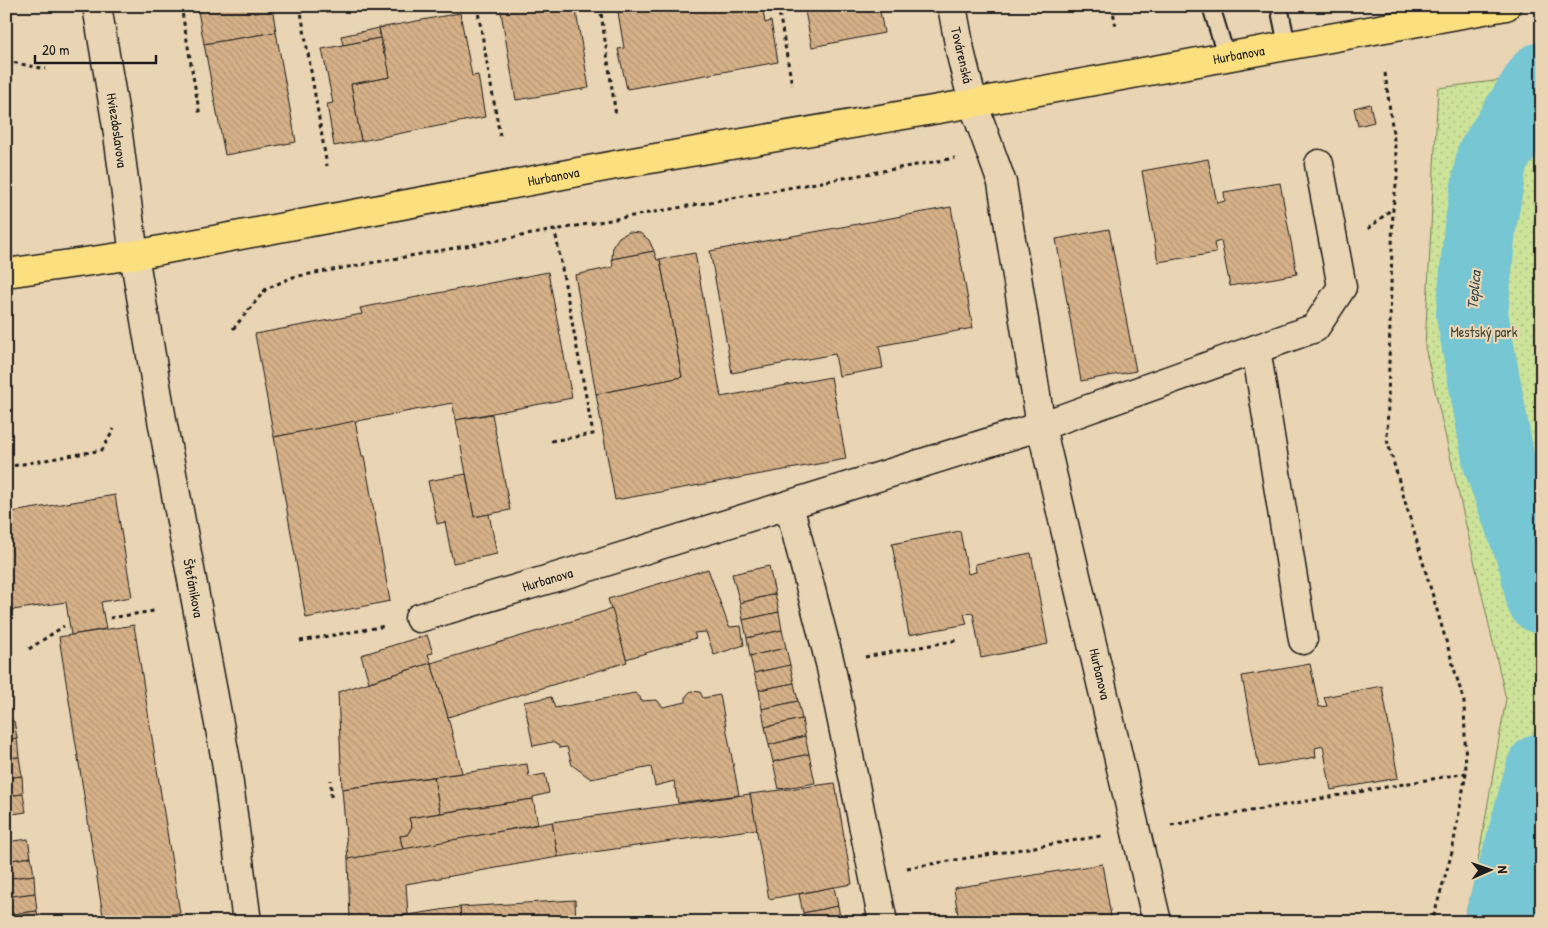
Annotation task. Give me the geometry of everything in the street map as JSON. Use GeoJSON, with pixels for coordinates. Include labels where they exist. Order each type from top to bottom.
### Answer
{"type":"FeatureCollection","features":[{"type":"Feature","properties":{"kind":"main road","name":"Hurbanova"},"geometry":{"type":"LineString","coordinates":[[6,273],[134,255],[621,164],[973,103],[1287,45],[1420,14],[1506,6]]}},
{"type":"Feature","properties":{"kind":"street","name":"Hviezdoslavova"},"geometry":{"type":"LineString","coordinates":[[96,6],[116,127],[134,255]]}},
{"type":"Feature","properties":{"kind":"street","name":"Továrenská"},"geometry":{"type":"LineString","coordinates":[[952,6],[973,103]]}},
{"type":"Feature","properties":{"kind":"street","name":"Hurbanova"},"geometry":{"type":"LineString","coordinates":[[973,103],[1002,183],[1041,426],[1157,922]]}},
{"type":"Feature","properties":{"kind":"street","name":"Hurbanova"},"geometry":{"type":"LineString","coordinates":[[419,618],[1041,426],[1316,328],[1342,287],[1319,164]]}},
{"type":"Feature","properties":{"kind":"street","name":"Štefánikova"},"geometry":{"type":"LineString","coordinates":[[134,255],[162,420],[226,760],[247,922]]}},
{"type":"Feature","properties":{"kind":"street"},"geometry":{"type":"LineString","coordinates":[[1256,349],[1303,640]]}},
{"type":"Feature","properties":{"kind":"street"},"geometry":{"type":"LineString","coordinates":[[789,505],[830,663],[883,922]]}},
{"type":"Feature","properties":{"kind":"lane"},"geometry":{"type":"LineString","coordinates":[[1211,6],[1226,56]]}},
{"type":"Feature","properties":{"kind":"lane"},"geometry":{"type":"LineString","coordinates":[[1278,6],[1287,45]]}},
{"type":"Feature","properties":{"kind":"path"},"geometry":{"type":"LineString","coordinates":[[181,6],[200,116]]}},
{"type":"Feature","properties":{"kind":"path"},"geometry":{"type":"LineString","coordinates":[[300,6],[327,166]]}},
{"type":"Feature","properties":{"kind":"path"},"geometry":{"type":"LineString","coordinates":[[477,6],[500,136]]}},
{"type":"Feature","properties":{"kind":"path"},"geometry":{"type":"LineString","coordinates":[[600,6],[616,116]]}},
{"type":"Feature","properties":{"kind":"path"},"geometry":{"type":"LineString","coordinates":[[778,6],[792,85]]}},
{"type":"Feature","properties":{"kind":"path"},"geometry":{"type":"LineString","coordinates":[[1112,6],[1116,27]]}},
{"type":"Feature","properties":{"kind":"path"},"geometry":{"type":"LineString","coordinates":[[6,61],[46,69]]}},
{"type":"Feature","properties":{"kind":"path"},"geometry":{"type":"LineString","coordinates":[[1385,73],[1398,170],[1394,208],[1387,440],[1464,702],[1466,774],[1452,852],[1432,922]]}},
{"type":"Feature","properties":{"kind":"path"},"geometry":{"type":"LineString","coordinates":[[233,329],[266,289],[291,278],[958,158]]}},
{"type":"Feature","properties":{"kind":"path"},"geometry":{"type":"LineString","coordinates":[[551,441],[593,434],[555,231]]}},
{"type":"Feature","properties":{"kind":"path"},"geometry":{"type":"LineString","coordinates":[[6,467],[102,450],[114,429]]}},
{"type":"Feature","properties":{"kind":"path"},"geometry":{"type":"LineString","coordinates":[[110,618],[154,611]]}},
{"type":"Feature","properties":{"kind":"path"},"geometry":{"type":"LineString","coordinates":[[29,649],[64,626]]}},
{"type":"Feature","properties":{"kind":"path"},"geometry":{"type":"LineString","coordinates":[[300,641],[376,628]]}},
{"type":"Feature","properties":{"kind":"path"},"geometry":{"type":"LineString","coordinates":[[830,663],[958,640]]}},
{"type":"Feature","properties":{"kind":"path"},"geometry":{"type":"LineString","coordinates":[[331,780],[331,797]]}},
{"type":"Feature","properties":{"kind":"green space","name":"Mestský park"},"geometry":{"type":"Polygon","coordinates":[[[1542,75],[1542,922],[1463,922],[1474,884],[1506,699],[1425,347],[1438,88],[1542,75]]]}},
{"type":"Feature","properties":{"kind":"building"},"geometry":{"type":"Polygon","coordinates":[[[197,6],[272,6],[276,32],[204,44],[197,6]]]}},
{"type":"Feature","properties":{"kind":"building"},"geometry":{"type":"Polygon","coordinates":[[[500,6],[575,6],[589,88],[516,100],[500,6]]]}},
{"type":"Feature","properties":{"kind":"building"},"geometry":{"type":"Polygon","coordinates":[[[617,6],[762,6],[765,23],[771,21],[778,62],[627,89],[618,49],[624,48],[617,6]]]}},
{"type":"Feature","properties":{"kind":"building"},"geometry":{"type":"Polygon","coordinates":[[[804,6],[879,6],[884,33],[812,47],[804,6]]]}},
{"type":"Feature","properties":{"kind":"building"},"geometry":{"type":"Polygon","coordinates":[[[460,13],[472,76],[478,75],[485,117],[361,141],[351,84],[390,77],[379,28],[460,13]]]}},
{"type":"Feature","properties":{"kind":"building"},"geometry":{"type":"Polygon","coordinates":[[[379,28],[380,38],[343,45],[341,36],[379,28]]]}},
{"type":"Feature","properties":{"kind":"building"},"geometry":{"type":"Polygon","coordinates":[[[276,32],[296,142],[225,155],[204,44],[276,32]]]}},
{"type":"Feature","properties":{"kind":"building"},"geometry":{"type":"Polygon","coordinates":[[[380,38],[384,55],[386,55],[390,77],[351,84],[361,141],[334,146],[327,104],[333,103],[322,49],[380,38]]]}},
{"type":"Feature","properties":{"kind":"building"},"geometry":{"type":"Polygon","coordinates":[[[1370,104],[1374,122],[1358,126],[1354,108],[1370,104]]]}},
{"type":"Feature","properties":{"kind":"building"},"geometry":{"type":"Polygon","coordinates":[[[1208,159],[1217,203],[1225,201],[1224,192],[1280,183],[1297,274],[1230,286],[1221,241],[1214,243],[1216,253],[1158,262],[1142,171],[1208,159]]]}},
{"type":"Feature","properties":{"kind":"building"},"geometry":{"type":"Polygon","coordinates":[[[951,207],[973,328],[879,346],[883,368],[839,376],[835,354],[732,373],[710,251],[951,207]]]}},
{"type":"Feature","properties":{"kind":"building"},"geometry":{"type":"Polygon","coordinates":[[[1109,229],[1136,371],[1081,381],[1056,239],[1109,229]]]}},
{"type":"Feature","properties":{"kind":"building"},"geometry":{"type":"Polygon","coordinates":[[[629,232],[640,233],[649,240],[654,251],[612,259],[613,246],[619,237],[629,232]]]}},
{"type":"Feature","properties":{"kind":"building"},"geometry":{"type":"Polygon","coordinates":[[[654,251],[657,260],[660,259],[682,377],[596,394],[575,275],[613,267],[612,259],[654,251]]]}},
{"type":"Feature","properties":{"kind":"building"},"geometry":{"type":"Polygon","coordinates":[[[695,253],[721,397],[831,377],[846,459],[615,500],[596,394],[682,377],[660,259],[695,253]]]}},
{"type":"Feature","properties":{"kind":"building"},"geometry":{"type":"Polygon","coordinates":[[[548,272],[572,398],[456,420],[452,403],[274,437],[255,334],[362,314],[360,308],[548,272]]]}},
{"type":"Feature","properties":{"kind":"building"},"geometry":{"type":"Polygon","coordinates":[[[492,414],[510,510],[474,517],[456,420],[492,414]]]}},
{"type":"Feature","properties":{"kind":"building"},"geometry":{"type":"Polygon","coordinates":[[[355,421],[362,456],[364,456],[390,601],[306,618],[274,437],[355,421]]]}},
{"type":"Feature","properties":{"kind":"building"},"geometry":{"type":"Polygon","coordinates":[[[466,474],[474,517],[489,514],[497,554],[453,563],[445,522],[437,524],[428,481],[466,474]]]}},
{"type":"Feature","properties":{"kind":"building"},"geometry":{"type":"Polygon","coordinates":[[[115,495],[132,597],[101,602],[106,629],[71,635],[66,602],[6,611],[6,513],[115,495]]]}},
{"type":"Feature","properties":{"kind":"building"},"geometry":{"type":"Polygon","coordinates":[[[960,531],[968,574],[976,572],[975,564],[1031,553],[1048,644],[981,658],[973,613],[964,614],[967,624],[909,635],[892,544],[960,531]]]}},
{"type":"Feature","properties":{"kind":"building"},"geometry":{"type":"Polygon","coordinates":[[[769,566],[775,594],[740,603],[732,574],[769,566]]]}},
{"type":"Feature","properties":{"kind":"building"},"geometry":{"type":"Polygon","coordinates":[[[708,569],[729,627],[741,626],[744,645],[714,655],[706,632],[694,633],[696,638],[626,659],[608,599],[708,569]]]}},
{"type":"Feature","properties":{"kind":"building"},"geometry":{"type":"Polygon","coordinates":[[[775,594],[779,612],[743,620],[740,603],[775,594]]]}},
{"type":"Feature","properties":{"kind":"building"},"geometry":{"type":"Polygon","coordinates":[[[612,609],[627,662],[448,717],[431,663],[612,609]]]}},
{"type":"Feature","properties":{"kind":"building"},"geometry":{"type":"Polygon","coordinates":[[[779,612],[782,630],[747,638],[743,620],[779,612]]]}},
{"type":"Feature","properties":{"kind":"building"},"geometry":{"type":"Polygon","coordinates":[[[134,625],[180,913],[122,922],[104,922],[59,637],[134,625]]]}},
{"type":"Feature","properties":{"kind":"building"},"geometry":{"type":"Polygon","coordinates":[[[782,630],[786,648],[750,656],[747,638],[782,630]]]}},
{"type":"Feature","properties":{"kind":"building"},"geometry":{"type":"Polygon","coordinates":[[[427,635],[433,653],[428,654],[431,663],[369,682],[361,655],[427,635]]]}},
{"type":"Feature","properties":{"kind":"building"},"geometry":{"type":"Polygon","coordinates":[[[786,648],[790,665],[754,673],[750,656],[786,648]]]}},
{"type":"Feature","properties":{"kind":"building"},"geometry":{"type":"Polygon","coordinates":[[[431,663],[448,717],[462,773],[342,789],[338,692],[431,663]]]}},
{"type":"Feature","properties":{"kind":"building"},"geometry":{"type":"Polygon","coordinates":[[[1310,664],[1319,707],[1327,706],[1324,697],[1382,686],[1398,778],[1331,790],[1323,746],[1315,748],[1316,757],[1259,767],[1242,676],[1310,664]]]}},
{"type":"Feature","properties":{"kind":"building"},"geometry":{"type":"Polygon","coordinates":[[[790,665],[794,683],[759,690],[754,673],[790,665]]]}},
{"type":"Feature","properties":{"kind":"building"},"geometry":{"type":"Polygon","coordinates":[[[794,683],[798,701],[762,709],[759,690],[794,683]]]}},
{"type":"Feature","properties":{"kind":"building"},"geometry":{"type":"Polygon","coordinates":[[[691,691],[700,692],[703,698],[720,695],[739,795],[678,803],[674,781],[655,786],[651,767],[591,779],[572,765],[567,747],[559,748],[559,746],[552,742],[533,746],[524,702],[551,697],[555,708],[635,693],[640,697],[641,701],[657,700],[663,707],[686,702],[686,696],[691,691]]]}},
{"type":"Feature","properties":{"kind":"building"},"geometry":{"type":"Polygon","coordinates":[[[798,701],[802,719],[765,727],[762,709],[798,701]]]}},
{"type":"Feature","properties":{"kind":"building"},"geometry":{"type":"Polygon","coordinates":[[[802,719],[805,736],[769,745],[765,727],[802,719]]]}},
{"type":"Feature","properties":{"kind":"building"},"geometry":{"type":"Polygon","coordinates":[[[14,721],[17,738],[6,740],[6,722],[14,721]]]}},
{"type":"Feature","properties":{"kind":"building"},"geometry":{"type":"Polygon","coordinates":[[[805,736],[809,754],[773,762],[769,745],[805,736]]]}},
{"type":"Feature","properties":{"kind":"building"},"geometry":{"type":"Polygon","coordinates":[[[17,738],[19,757],[6,758],[6,740],[17,738]]]}},
{"type":"Feature","properties":{"kind":"building"},"geometry":{"type":"Polygon","coordinates":[[[809,754],[815,783],[779,789],[773,762],[809,754]]]}},
{"type":"Feature","properties":{"kind":"building"},"geometry":{"type":"Polygon","coordinates":[[[19,757],[22,776],[6,778],[6,758],[19,757]]]}},
{"type":"Feature","properties":{"kind":"building"},"geometry":{"type":"Polygon","coordinates":[[[527,764],[529,777],[545,774],[549,793],[533,797],[533,799],[440,813],[434,777],[527,764]]]}},
{"type":"Feature","properties":{"kind":"building"},"geometry":{"type":"Polygon","coordinates":[[[22,776],[23,794],[6,796],[6,778],[22,776]]]}},
{"type":"Feature","properties":{"kind":"building"},"geometry":{"type":"Polygon","coordinates":[[[434,777],[440,813],[409,818],[412,827],[407,835],[400,836],[403,850],[348,859],[342,789],[434,777]]]}},
{"type":"Feature","properties":{"kind":"building"},"geometry":{"type":"Polygon","coordinates":[[[835,783],[852,884],[769,899],[750,794],[835,783]]]}},
{"type":"Feature","properties":{"kind":"building"},"geometry":{"type":"Polygon","coordinates":[[[23,794],[26,812],[6,815],[6,796],[23,794]]]}},
{"type":"Feature","properties":{"kind":"building"},"geometry":{"type":"Polygon","coordinates":[[[750,794],[757,829],[558,857],[552,822],[750,794]]]}},
{"type":"Feature","properties":{"kind":"building"},"geometry":{"type":"Polygon","coordinates":[[[533,799],[538,824],[403,850],[400,836],[407,835],[412,827],[409,818],[533,799]]]}},
{"type":"Feature","properties":{"kind":"building"},"geometry":{"type":"Polygon","coordinates":[[[552,822],[558,857],[406,884],[408,915],[350,922],[348,859],[552,822]]]}},
{"type":"Feature","properties":{"kind":"building"},"geometry":{"type":"Polygon","coordinates":[[[28,839],[31,857],[6,861],[6,842],[28,839]]]}},
{"type":"Feature","properties":{"kind":"building"},"geometry":{"type":"Polygon","coordinates":[[[31,857],[34,875],[6,879],[6,861],[31,857]]]}},
{"type":"Feature","properties":{"kind":"building"},"geometry":{"type":"Polygon","coordinates":[[[1102,864],[1112,922],[959,922],[954,888],[1102,864]]]}},
{"type":"Feature","properties":{"kind":"building"},"geometry":{"type":"Polygon","coordinates":[[[34,875],[35,893],[6,897],[6,879],[34,875]]]}},
{"type":"Feature","properties":{"kind":"building"},"geometry":{"type":"Polygon","coordinates":[[[834,887],[838,906],[803,913],[799,894],[834,887]]]}},
{"type":"Feature","properties":{"kind":"building"},"geometry":{"type":"Polygon","coordinates":[[[35,893],[37,911],[6,915],[6,897],[35,893]]]}},
{"type":"Feature","properties":{"kind":"building"},"geometry":{"type":"Polygon","coordinates":[[[575,900],[576,922],[461,922],[460,907],[575,900]]]}},
{"type":"Feature","properties":{"kind":"building"},"geometry":{"type":"Polygon","coordinates":[[[838,906],[841,922],[805,922],[803,913],[838,906]]]}},
{"type":"Feature","properties":{"kind":"building"},"geometry":{"type":"Polygon","coordinates":[[[460,907],[461,922],[362,922],[408,915],[460,907]]]}},
{"type":"Feature","properties":{"kind":"building"},"geometry":{"type":"Polygon","coordinates":[[[37,911],[39,922],[6,922],[6,915],[37,911]]]}},
{"type":"Feature","properties":{"kind":"waterway","name":"Teplica"},"geometry":{"type":"LineString","coordinates":[[1542,78],[1492,158],[1480,228],[1472,314],[1499,462],[1535,563],[1542,598]]}},
{"type":"Feature","properties":{"kind":"waterway","name":"Teplica"},"geometry":{"type":"LineString","coordinates":[[1500,922],[1542,769]]}}]}
